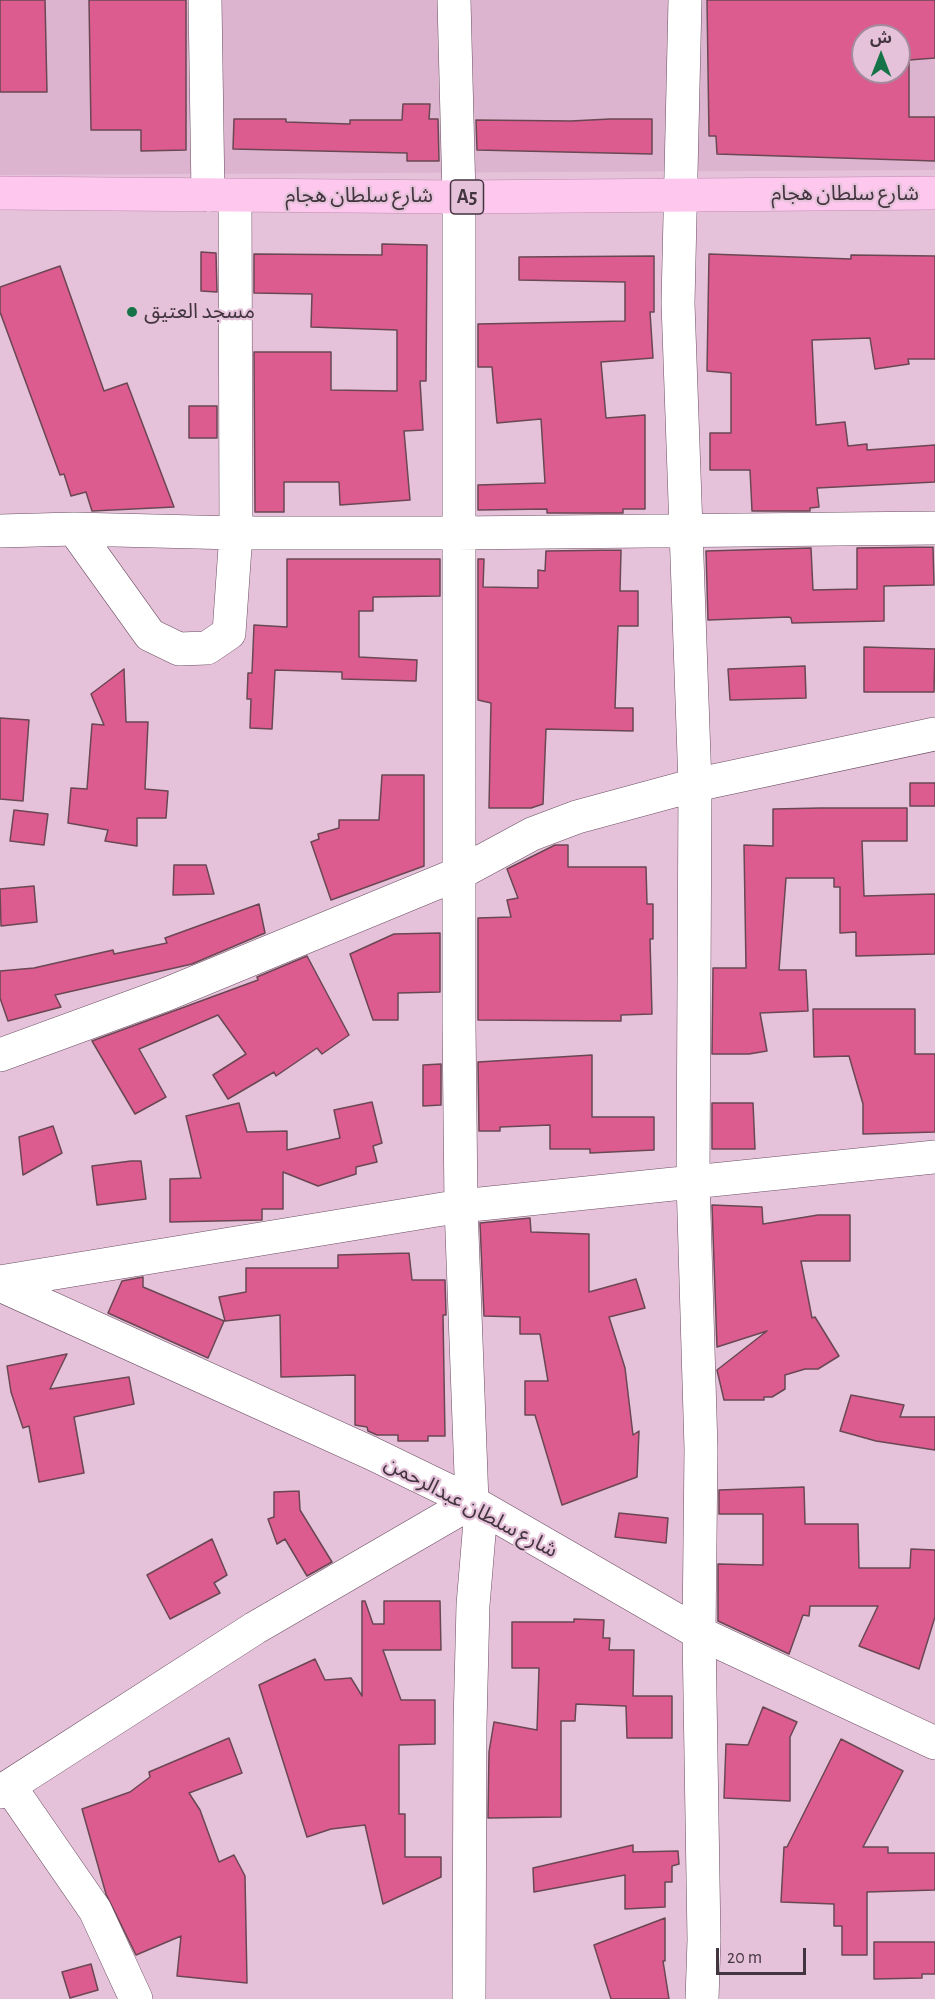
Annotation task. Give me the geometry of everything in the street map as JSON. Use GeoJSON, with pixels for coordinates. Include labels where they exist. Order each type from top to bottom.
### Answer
{"type":"FeatureCollection","features":[{"type":"Feature","properties":{"kind":"highway","name":"شارع سلطان هجام"},"geometry":{"type":"LineString","coordinates":[[0,193],[459,197],[935,193]]}},
{"type":"Feature","properties":{"kind":"street"},"geometry":{"type":"LineString","coordinates":[[74,529],[150,635],[179,649],[207,648],[229,633],[236,533],[222,196],[205,0]]}},
{"type":"Feature","properties":{"kind":"street"},"geometry":{"type":"LineString","coordinates":[[454,0],[459,197],[458,874],[461,1206],[476,1506],[470,1725],[469,1999]]}},
{"type":"Feature","properties":{"kind":"street"},"geometry":{"type":"LineString","coordinates":[[685,0],[678,303],[695,785],[693,1180],[701,1449],[699,1633],[704,1940],[702,1999]]}},
{"type":"Feature","properties":{"kind":"street"},"geometry":{"type":"LineString","coordinates":[[0,531],[74,529],[236,533],[935,528]]}},
{"type":"Feature","properties":{"kind":"street"},"geometry":{"type":"LineString","coordinates":[[0,1055],[167,994],[458,874],[531,834],[577,817],[695,785],[935,734]]}},
{"type":"Feature","properties":{"kind":"street"},"geometry":{"type":"LineString","coordinates":[[0,1283],[461,1206],[693,1180],[935,1157]]}},
{"type":"Feature","properties":{"kind":"street","name":"شارع سلطان عبدالرحمن"},"geometry":{"type":"LineString","coordinates":[[0,1283],[370,1453],[476,1506],[699,1633],[935,1743]]}},
{"type":"Feature","properties":{"kind":"street"},"geometry":{"type":"LineString","coordinates":[[136,1999],[95,1910],[5,1789],[255,1628],[476,1506]]}},
{"type":"Feature","properties":{"kind":"shaded area"},"geometry":{"type":"Polygon","coordinates":[[[0,0],[935,0],[935,170],[0,175],[0,0]]]}},
{"type":"Feature","properties":{"kind":"building"},"geometry":{"type":"Polygon","coordinates":[[[0,0],[45,0],[47,92],[0,92],[0,0]]]}},
{"type":"Feature","properties":{"kind":"building"},"geometry":{"type":"Polygon","coordinates":[[[89,0],[186,0],[186,150],[141,151],[141,130],[91,130],[89,0]]]}},
{"type":"Feature","properties":{"kind":"building"},"geometry":{"type":"Polygon","coordinates":[[[707,0],[935,0],[935,58],[911,60],[911,24],[851,24],[851,84],[909,84],[909,117],[935,117],[935,161],[717,154],[716,136],[709,136],[707,0]]]}},
{"type":"Feature","properties":{"kind":"building"},"geometry":{"type":"Polygon","coordinates":[[[403,104],[430,104],[429,119],[438,119],[439,161],[407,161],[407,153],[233,149],[234,119],[286,119],[286,122],[350,124],[350,120],[402,120],[403,104]]]}},
{"type":"Feature","properties":{"kind":"building"},"geometry":{"type":"Polygon","coordinates":[[[652,119],[652,154],[477,150],[476,120],[652,119]]]}},
{"type":"Feature","properties":{"kind":"building"},"geometry":{"type":"Polygon","coordinates":[[[382,244],[427,245],[426,381],[420,381],[423,430],[404,431],[410,500],[340,505],[339,482],[284,482],[284,512],[255,512],[254,352],[331,352],[331,390],[397,391],[397,330],[311,327],[312,294],[254,293],[254,254],[382,255],[382,244]]]}},
{"type":"Feature","properties":{"kind":"building"},"geometry":{"type":"Polygon","coordinates":[[[201,252],[216,253],[217,292],[201,291],[201,252]]]}},
{"type":"Feature","properties":{"kind":"building"},"geometry":{"type":"Polygon","coordinates":[[[709,254],[851,259],[851,255],[935,256],[935,359],[908,359],[909,364],[875,369],[870,338],[812,340],[816,425],[845,422],[848,446],[867,444],[867,450],[935,445],[935,482],[817,488],[819,507],[810,508],[810,511],[752,511],[750,470],[710,470],[710,433],[731,433],[731,373],[707,371],[709,254]]]}},
{"type":"Feature","properties":{"kind":"building"},"geometry":{"type":"Polygon","coordinates":[[[654,256],[654,312],[650,312],[653,358],[601,362],[606,418],[645,415],[645,509],[623,509],[623,513],[547,513],[547,509],[478,510],[478,485],[545,483],[541,419],[497,423],[492,367],[478,367],[478,324],[625,321],[625,282],[519,280],[519,257],[654,256]]]}},
{"type":"Feature","properties":{"kind":"building"},"geometry":{"type":"Polygon","coordinates":[[[60,266],[104,391],[127,383],[174,507],[92,511],[86,492],[71,496],[64,474],[60,475],[0,312],[0,287],[60,266]]]}},
{"type":"Feature","properties":{"kind":"building"},"geometry":{"type":"Polygon","coordinates":[[[189,406],[217,406],[217,438],[189,438],[189,406]]]}},
{"type":"Feature","properties":{"kind":"building"},"geometry":{"type":"Polygon","coordinates":[[[933,547],[934,585],[884,586],[884,621],[792,623],[789,617],[708,620],[706,551],[811,548],[813,590],[857,589],[857,548],[933,547]]]}},
{"type":"Feature","properties":{"kind":"building"},"geometry":{"type":"Polygon","coordinates":[[[621,550],[620,591],[638,591],[638,626],[618,626],[615,708],[633,708],[633,731],[546,729],[543,804],[531,808],[489,808],[491,703],[478,700],[478,559],[484,559],[483,587],[538,588],[538,570],[545,571],[546,551],[621,550]]]}},
{"type":"Feature","properties":{"kind":"building"},"geometry":{"type":"Polygon","coordinates":[[[287,559],[440,559],[440,596],[373,597],[373,611],[359,611],[359,657],[417,660],[416,681],[342,679],[342,672],[275,670],[272,729],[250,728],[251,699],[247,699],[248,673],[252,673],[254,625],[287,627],[287,559]]]}},
{"type":"Feature","properties":{"kind":"building"},"geometry":{"type":"Polygon","coordinates":[[[864,647],[935,649],[934,692],[864,692],[864,647]]]}},
{"type":"Feature","properties":{"kind":"building"},"geometry":{"type":"Polygon","coordinates":[[[805,666],[806,698],[730,700],[728,669],[805,666]]]}},
{"type":"Feature","properties":{"kind":"building"},"geometry":{"type":"Polygon","coordinates":[[[124,669],[126,722],[148,722],[145,789],[168,791],[166,818],[137,818],[137,846],[105,841],[108,830],[68,823],[71,788],[87,789],[92,724],[104,725],[91,694],[124,669]]]}},
{"type":"Feature","properties":{"kind":"building"},"geometry":{"type":"Polygon","coordinates":[[[0,718],[29,720],[23,801],[0,799],[0,718]]]}},
{"type":"Feature","properties":{"kind":"building"},"geometry":{"type":"Polygon","coordinates":[[[382,775],[424,775],[424,866],[331,900],[311,842],[319,839],[318,834],[339,828],[339,820],[379,820],[382,775]]]}},
{"type":"Feature","properties":{"kind":"building"},"geometry":{"type":"Polygon","coordinates":[[[910,783],[935,783],[935,806],[910,806],[910,783]]]}},
{"type":"Feature","properties":{"kind":"building"},"geometry":{"type":"Polygon","coordinates":[[[907,808],[907,841],[862,841],[864,896],[935,894],[935,954],[856,956],[856,932],[840,933],[840,887],[834,887],[834,878],[786,878],[779,970],[806,970],[808,1011],[760,1013],[767,1051],[749,1054],[712,1054],[713,968],[746,968],[744,845],[773,846],[773,809],[907,808]]]}},
{"type":"Feature","properties":{"kind":"building"},"geometry":{"type":"Polygon","coordinates":[[[14,810],[48,814],[44,845],[10,841],[14,810]]]}},
{"type":"Feature","properties":{"kind":"building"},"geometry":{"type":"Polygon","coordinates":[[[555,845],[568,845],[568,867],[646,867],[647,904],[653,904],[653,939],[650,939],[652,1014],[621,1015],[621,1021],[478,1020],[478,918],[511,917],[507,900],[518,898],[507,869],[555,845]]]}},
{"type":"Feature","properties":{"kind":"building"},"geometry":{"type":"Polygon","coordinates":[[[174,865],[206,865],[214,894],[173,895],[174,865]]]}},
{"type":"Feature","properties":{"kind":"building"},"geometry":{"type":"Polygon","coordinates":[[[34,886],[37,922],[1,926],[0,889],[34,886]]]}},
{"type":"Feature","properties":{"kind":"building"},"geometry":{"type":"Polygon","coordinates":[[[259,904],[265,933],[192,964],[55,995],[61,1007],[8,1021],[0,998],[0,971],[34,968],[113,950],[114,954],[167,943],[165,938],[259,904]]]}},
{"type":"Feature","properties":{"kind":"building"},"geometry":{"type":"Polygon","coordinates":[[[440,933],[440,992],[398,993],[398,1020],[373,1020],[350,954],[394,934],[440,933]]]}},
{"type":"Feature","properties":{"kind":"building"},"geometry":{"type":"Polygon","coordinates":[[[307,956],[349,1035],[322,1054],[317,1048],[276,1076],[274,1072],[228,1099],[213,1075],[246,1054],[218,1015],[139,1049],[166,1097],[135,1114],[92,1041],[258,980],[257,977],[307,956]]]}},
{"type":"Feature","properties":{"kind":"building"},"geometry":{"type":"Polygon","coordinates":[[[813,1009],[915,1009],[915,1054],[935,1054],[935,1132],[863,1134],[863,1104],[849,1056],[814,1057],[813,1009]]]}},
{"type":"Feature","properties":{"kind":"building"},"geometry":{"type":"Polygon","coordinates":[[[592,1055],[592,1117],[654,1117],[654,1150],[590,1153],[590,1149],[550,1149],[550,1125],[500,1127],[500,1131],[479,1131],[478,1062],[592,1055]]]}},
{"type":"Feature","properties":{"kind":"building"},"geometry":{"type":"Polygon","coordinates":[[[441,1064],[441,1105],[423,1106],[423,1065],[441,1064]]]}},
{"type":"Feature","properties":{"kind":"building"},"geometry":{"type":"Polygon","coordinates":[[[372,1102],[382,1143],[373,1146],[377,1162],[356,1167],[356,1174],[318,1186],[283,1172],[283,1209],[262,1209],[262,1220],[170,1222],[170,1179],[201,1178],[186,1116],[239,1103],[247,1132],[287,1131],[287,1150],[340,1138],[334,1110],[372,1102]]]}},
{"type":"Feature","properties":{"kind":"building"},"geometry":{"type":"Polygon","coordinates":[[[712,1103],[753,1103],[755,1149],[712,1149],[712,1103]]]}},
{"type":"Feature","properties":{"kind":"building"},"geometry":{"type":"Polygon","coordinates":[[[53,1126],[62,1153],[23,1175],[19,1137],[53,1126]]]}},
{"type":"Feature","properties":{"kind":"building"},"geometry":{"type":"Polygon","coordinates":[[[141,1161],[146,1199],[97,1205],[92,1166],[141,1161]]]}},
{"type":"Feature","properties":{"kind":"building"},"geometry":{"type":"Polygon","coordinates":[[[712,1205],[762,1207],[763,1224],[818,1215],[850,1215],[850,1261],[801,1261],[812,1318],[815,1317],[839,1356],[818,1369],[805,1369],[785,1375],[785,1389],[772,1397],[764,1397],[764,1400],[724,1400],[717,1370],[767,1331],[717,1347],[712,1205]]]}},
{"type":"Feature","properties":{"kind":"building"},"geometry":{"type":"Polygon","coordinates":[[[530,1218],[531,1232],[589,1234],[589,1292],[636,1279],[645,1308],[609,1317],[625,1368],[633,1435],[639,1431],[637,1477],[562,1505],[535,1415],[525,1415],[525,1381],[548,1381],[540,1334],[520,1334],[520,1317],[484,1316],[480,1223],[530,1218]]]}},
{"type":"Feature","properties":{"kind":"building"},"geometry":{"type":"Polygon","coordinates":[[[409,1253],[412,1280],[445,1280],[446,1315],[443,1315],[445,1436],[428,1436],[428,1441],[398,1441],[398,1435],[377,1435],[368,1431],[367,1427],[355,1425],[355,1375],[281,1377],[280,1315],[225,1321],[219,1297],[246,1292],[246,1268],[338,1268],[338,1255],[409,1253]]]}},
{"type":"Feature","properties":{"kind":"building"},"geometry":{"type":"Polygon","coordinates":[[[143,1277],[143,1287],[224,1321],[208,1358],[108,1313],[122,1281],[143,1277]]]}},
{"type":"Feature","properties":{"kind":"building"},"geometry":{"type":"Polygon","coordinates":[[[67,1354],[50,1389],[129,1377],[134,1404],[74,1417],[84,1473],[39,1482],[29,1426],[23,1428],[11,1392],[7,1366],[67,1354]]]}},
{"type":"Feature","properties":{"kind":"building"},"geometry":{"type":"Polygon","coordinates":[[[851,1395],[904,1405],[900,1417],[935,1417],[935,1450],[876,1441],[840,1431],[851,1395]]]}},
{"type":"Feature","properties":{"kind":"building"},"geometry":{"type":"Polygon","coordinates":[[[804,1487],[805,1524],[858,1524],[859,1568],[910,1568],[911,1549],[935,1550],[935,1617],[919,1669],[859,1646],[878,1606],[810,1606],[809,1616],[803,1615],[789,1654],[718,1621],[718,1564],[763,1565],[763,1514],[719,1514],[719,1490],[804,1487]]]}},
{"type":"Feature","properties":{"kind":"building"},"geometry":{"type":"Polygon","coordinates":[[[299,1491],[300,1510],[332,1562],[307,1576],[285,1539],[277,1544],[268,1519],[274,1517],[274,1492],[299,1491]]]}},
{"type":"Feature","properties":{"kind":"building"},"geometry":{"type":"Polygon","coordinates":[[[619,1513],[668,1518],[666,1543],[615,1537],[619,1513]]]}},
{"type":"Feature","properties":{"kind":"building"},"geometry":{"type":"Polygon","coordinates":[[[212,1539],[227,1575],[214,1583],[220,1593],[170,1619],[147,1575],[212,1539]]]}},
{"type":"Feature","properties":{"kind":"building"},"geometry":{"type":"Polygon","coordinates":[[[362,1601],[365,1601],[373,1624],[384,1624],[384,1601],[440,1601],[441,1650],[383,1650],[401,1700],[435,1700],[435,1744],[399,1745],[399,1814],[405,1814],[405,1857],[441,1857],[441,1877],[383,1904],[365,1825],[331,1829],[307,1837],[259,1685],[315,1659],[325,1680],[351,1678],[362,1696],[362,1601]]]}},
{"type":"Feature","properties":{"kind":"building"},"geometry":{"type":"Polygon","coordinates":[[[574,1619],[604,1620],[603,1638],[610,1638],[609,1650],[634,1650],[633,1696],[672,1696],[672,1738],[627,1738],[626,1706],[576,1704],[575,1721],[561,1721],[561,1817],[488,1818],[489,1752],[494,1722],[537,1730],[539,1668],[512,1668],[512,1622],[574,1622],[574,1619]]]}},
{"type":"Feature","properties":{"kind":"building"},"geometry":{"type":"Polygon","coordinates":[[[763,1707],[797,1722],[790,1737],[790,1801],[724,1798],[726,1744],[748,1745],[763,1707]]]}},
{"type":"Feature","properties":{"kind":"building"},"geometry":{"type":"Polygon","coordinates":[[[229,1738],[242,1773],[189,1793],[200,1810],[219,1862],[234,1855],[245,1876],[247,1983],[177,1976],[181,1936],[136,1955],[106,1894],[82,1809],[130,1792],[150,1777],[149,1772],[229,1738]]]}},
{"type":"Feature","properties":{"kind":"building"},"geometry":{"type":"Polygon","coordinates":[[[841,1739],[903,1771],[863,1847],[888,1847],[888,1853],[935,1853],[935,1890],[867,1892],[867,1955],[842,1955],[842,1926],[834,1926],[834,1904],[781,1902],[784,1847],[787,1847],[841,1739]]]}},
{"type":"Feature","properties":{"kind":"building"},"geometry":{"type":"Polygon","coordinates":[[[633,1845],[633,1852],[678,1851],[679,1864],[672,1866],[672,1882],[665,1882],[665,1907],[625,1909],[625,1875],[534,1892],[533,1868],[633,1845]]]}},
{"type":"Feature","properties":{"kind":"building"},"geometry":{"type":"Polygon","coordinates":[[[665,1918],[665,1961],[663,1961],[669,1999],[611,1999],[594,1945],[665,1918]]]}},
{"type":"Feature","properties":{"kind":"building"},"geometry":{"type":"Polygon","coordinates":[[[874,1942],[935,1942],[935,1974],[922,1974],[922,1978],[874,1979],[874,1942]]]}},
{"type":"Feature","properties":{"kind":"building"},"geometry":{"type":"Polygon","coordinates":[[[91,1964],[98,1990],[70,1998],[62,1972],[91,1964]]]}},
{"type":"Feature","properties":{"kind":"place","name":"مسجد العتيق"},"geometry":{"type":"Point","coordinates":[132,312]}}]}
